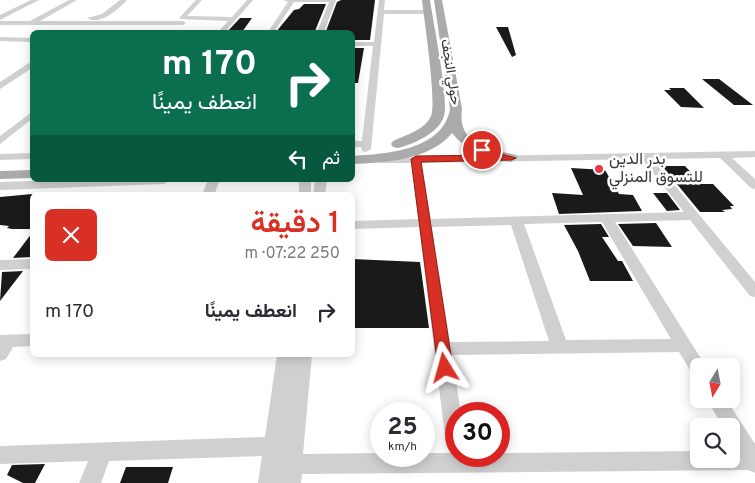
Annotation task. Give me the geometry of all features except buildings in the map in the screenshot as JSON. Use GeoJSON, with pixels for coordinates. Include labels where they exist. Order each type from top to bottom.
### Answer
{"type":"FeatureCollection","features":[{"type":"Feature","properties":{"kind":"main road","name":"حولي النجف"},"geometry":{"type":"LineString","coordinates":[[361,153],[413,138],[426,131],[438,116],[438,94],[426,0]]}},
{"type":"Feature","properties":{"kind":"main road","name":"حولي النجف"},"geometry":{"type":"LineString","coordinates":[[361,153],[409,152],[430,144],[454,124],[456,109],[438,0]]}},
{"type":"Feature","properties":{"kind":"main road"},"geometry":{"type":"LineString","coordinates":[[429,29],[443,29]]}},
{"type":"Feature","properties":{"kind":"main road"},"geometry":{"type":"LineString","coordinates":[[454,124],[462,137],[474,146],[491,154],[511,158]]}},
{"type":"Feature","properties":{"kind":"main road"},"geometry":{"type":"LineString","coordinates":[[0,163],[30,162]]}},
{"type":"Feature","properties":{"kind":"main road"},"geometry":{"type":"LineString","coordinates":[[0,175],[30,174]]}},
{"type":"Feature","properties":{"kind":"street"},"geometry":{"type":"LineString","coordinates":[[0,18],[36,0]]}},
{"type":"Feature","properties":{"kind":"street"},"geometry":{"type":"LineString","coordinates":[[33,23],[74,0]]}},
{"type":"Feature","properties":{"kind":"street"},"geometry":{"type":"LineString","coordinates":[[0,23],[94,23],[104,20],[124,0]]}},
{"type":"Feature","properties":{"kind":"street"},"geometry":{"type":"LineString","coordinates":[[175,30],[199,0]]}},
{"type":"Feature","properties":{"kind":"street"},"geometry":{"type":"LineString","coordinates":[[224,30],[250,0]]}},
{"type":"Feature","properties":{"kind":"street"},"geometry":{"type":"LineString","coordinates":[[286,0],[333,0],[322,30]]}},
{"type":"Feature","properties":{"kind":"street"},"geometry":{"type":"LineString","coordinates":[[272,30],[292,0]]}},
{"type":"Feature","properties":{"kind":"street"},"geometry":{"type":"LineString","coordinates":[[382,0],[378,44],[361,153],[416,159],[755,154]]}},
{"type":"Feature","properties":{"kind":"street"},"geometry":{"type":"LineString","coordinates":[[382,12],[428,12]]}},
{"type":"Feature","properties":{"kind":"street"},"geometry":{"type":"LineString","coordinates":[[75,23],[87,18],[104,20],[233,19]]}},
{"type":"Feature","properties":{"kind":"street"},"geometry":{"type":"LineString","coordinates":[[85,30],[94,23]]}},
{"type":"Feature","properties":{"kind":"street"},"geometry":{"type":"LineString","coordinates":[[0,39],[30,40]]}},
{"type":"Feature","properties":{"kind":"street"},"geometry":{"type":"LineString","coordinates":[[0,50],[18,40]]}},
{"type":"Feature","properties":{"kind":"street"},"geometry":{"type":"LineString","coordinates":[[355,44],[378,44]]}},
{"type":"Feature","properties":{"kind":"street"},"geometry":{"type":"LineString","coordinates":[[0,86],[30,66]]}},
{"type":"Feature","properties":{"kind":"street"},"geometry":{"type":"LineString","coordinates":[[0,141],[30,118]]}},
{"type":"Feature","properties":{"kind":"street"},"geometry":{"type":"LineString","coordinates":[[723,155],[755,185]]}},
{"type":"Feature","properties":{"kind":"street"},"geometry":{"type":"LineString","coordinates":[[0,157],[30,156]]}},
{"type":"Feature","properties":{"kind":"street"},"geometry":{"type":"LineString","coordinates":[[644,156],[755,292]]}},
{"type":"Feature","properties":{"kind":"street"},"geometry":{"type":"LineString","coordinates":[[416,159],[451,402]]}},
{"type":"Feature","properties":{"kind":"street"},"geometry":{"type":"LineString","coordinates":[[0,186],[109,182]]}},
{"type":"Feature","properties":{"kind":"street"},"geometry":{"type":"LineString","coordinates":[[355,225],[694,216]]}},
{"type":"Feature","properties":{"kind":"street"},"geometry":{"type":"LineString","coordinates":[[607,219],[691,358]]}},
{"type":"Feature","properties":{"kind":"street"},"geometry":{"type":"LineString","coordinates":[[516,221],[560,347]]}},
{"type":"Feature","properties":{"kind":"street"},"geometry":{"type":"LineString","coordinates":[[0,265],[30,264]]}},
{"type":"Feature","properties":{"kind":"street"},"geometry":{"type":"LineString","coordinates":[[3,345],[30,340]]}},
{"type":"Feature","properties":{"kind":"street"},"geometry":{"type":"LineString","coordinates":[[443,349],[683,345]]}},
{"type":"Feature","properties":{"kind":"street"},"geometry":{"type":"LineString","coordinates":[[268,483],[286,357]]}},
{"type":"Feature","properties":{"kind":"street"},"geometry":{"type":"LineString","coordinates":[[303,357],[291,474],[445,456]]}},
{"type":"Feature","properties":{"kind":"street"},"geometry":{"type":"LineString","coordinates":[[722,408],[754,461]]}},
{"type":"Feature","properties":{"kind":"street"},"geometry":{"type":"LineString","coordinates":[[0,455],[273,446]]}},
{"type":"Feature","properties":{"kind":"street"},"geometry":{"type":"LineString","coordinates":[[90,483],[103,451]]}},
{"type":"Feature","properties":{"kind":"street"},"geometry":{"type":"LineString","coordinates":[[510,455],[754,461]]}},
{"type":"Feature","properties":{"kind":"place","name":"بدر الدين للتسوق المنزلي"},"geometry":{"type":"Point","coordinates":[599,169]}},
{"type":"Feature","properties":{"kind":"route"},"geometry":{"type":"LineString","coordinates":[[445,368],[416,159],[511,158],[501,157],[482,150]]}}]}
